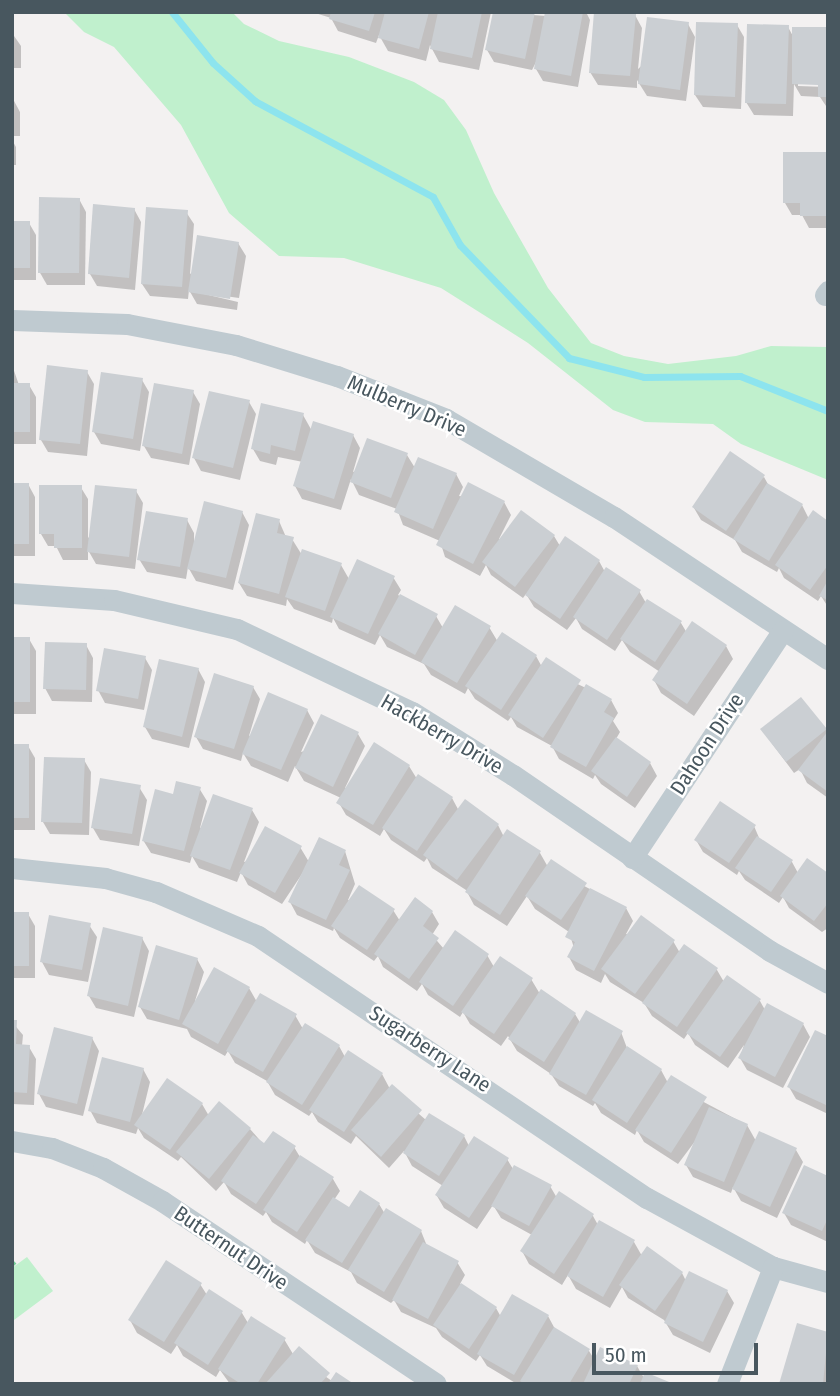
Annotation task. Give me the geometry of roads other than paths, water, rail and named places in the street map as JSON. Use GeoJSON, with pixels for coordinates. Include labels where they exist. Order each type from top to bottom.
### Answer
{"type":"FeatureCollection","features":[{"type":"Feature","properties":{"kind":"street","name":"Mulberry Drive"},"geometry":{"type":"LineString","coordinates":[[12,320],[127,324],[236,345],[337,376],[434,414],[614,517],[782,631],[828,659]]}},
{"type":"Feature","properties":{"kind":"street","name":"Hackberry Drive"},"geometry":{"type":"LineString","coordinates":[[12,593],[114,600],[237,629],[412,712],[770,951],[828,983]]}},
{"type":"Feature","properties":{"kind":"street","name":"Dahoon Drive"},"geometry":{"type":"LineString","coordinates":[[632,858],[782,631]]}},
{"type":"Feature","properties":{"kind":"street","name":"Sugarberry Lane"},"geometry":{"type":"LineString","coordinates":[[12,868],[104,878],[156,892],[258,936],[647,1198],[773,1267],[828,1282]]}},
{"type":"Feature","properties":{"kind":"street","name":"Butternut Drive"},"geometry":{"type":"LineString","coordinates":[[12,1140],[52,1148],[103,1168],[162,1201],[436,1384]]}},
{"type":"Feature","properties":{"kind":"street"},"geometry":{"type":"LineString","coordinates":[[727,1384],[773,1267]]}},
{"type":"Feature","properties":{"kind":"waterway"},"geometry":{"type":"LineString","coordinates":[[172,12],[213,63],[255,101],[433,197],[460,245],[569,358],[644,377],[740,376],[828,411]]}}]}
